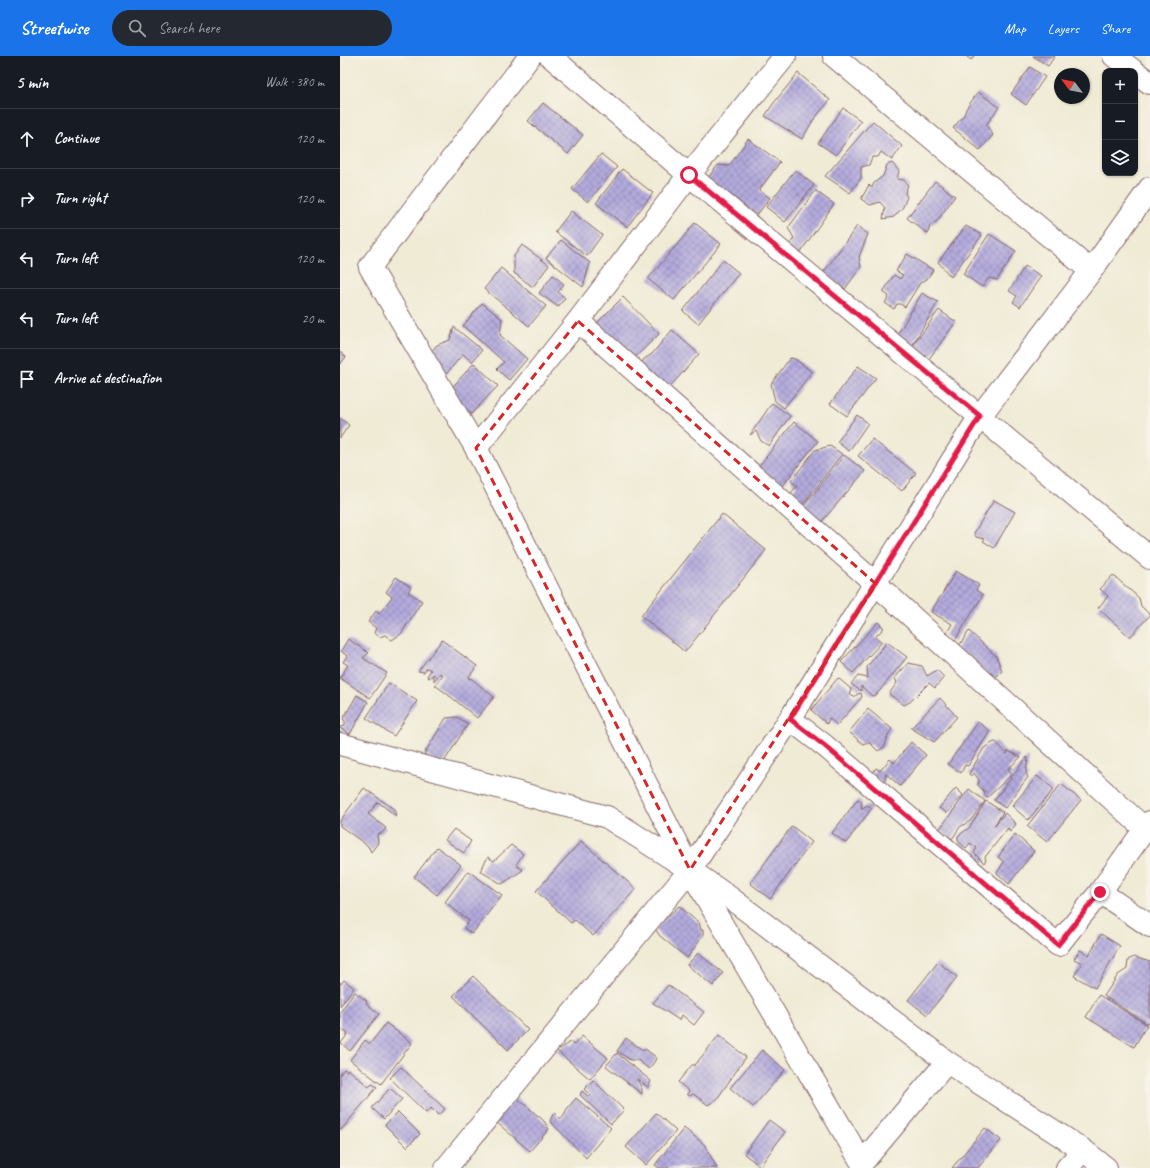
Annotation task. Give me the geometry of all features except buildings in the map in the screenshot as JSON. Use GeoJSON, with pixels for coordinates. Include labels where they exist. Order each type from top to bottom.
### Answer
{"type":"FeatureCollection","features":[{"type":"Feature","properties":{"kind":"street"},"geometry":{"type":"LineString","coordinates":[[530,56],[370,267],[476,448],[690,870],[862,1163],[947,1062]]}},
{"type":"Feature","properties":{"kind":"street"},"geometry":{"type":"LineString","coordinates":[[550,56],[689,175],[1150,558]]}},
{"type":"Feature","properties":{"kind":"street"},"geometry":{"type":"LineString","coordinates":[[476,448],[578,321],[689,175],[785,56]]}},
{"type":"Feature","properties":{"kind":"street"},"geometry":{"type":"LineString","coordinates":[[834,56],[1092,271]]}},
{"type":"Feature","properties":{"kind":"street"},"geometry":{"type":"LineString","coordinates":[[1114,56],[1131,68]]}},
{"type":"Feature","properties":{"kind":"street"},"geometry":{"type":"LineString","coordinates":[[1138,73],[1150,83]]}},
{"type":"Feature","properties":{"kind":"street"},"geometry":{"type":"LineString","coordinates":[[446,1168],[690,870],[790,719],[980,416],[1092,271],[1150,188]]}},
{"type":"Feature","properties":{"kind":"street"},"geometry":{"type":"LineString","coordinates":[[578,321],[1148,825],[1100,892],[1058,945],[825,746],[790,719]]}},
{"type":"Feature","properties":{"kind":"street"},"geometry":{"type":"LineString","coordinates":[[340,744],[607,817],[690,870],[735,902],[947,1062],[1083,1150],[1106,1168]]}},
{"type":"Feature","properties":{"kind":"street"},"geometry":{"type":"LineString","coordinates":[[1100,892],[1150,926]]}},
{"type":"Feature","properties":{"kind":"street"},"geometry":{"type":"LineString","coordinates":[[1067,1168],[1083,1150]]}},
{"type":"Feature","properties":{"kind":"highlighted area"},"geometry":{"type":"Polygon","coordinates":[[[578,321],[876,584],[690,870],[476,448],[578,321]]]}},
{"type":"Feature","properties":{"kind":"route"},"geometry":{"type":"LineString","coordinates":[[689,175],[980,416],[790,719],[825,746],[1058,945],[1100,892]]}}]}
